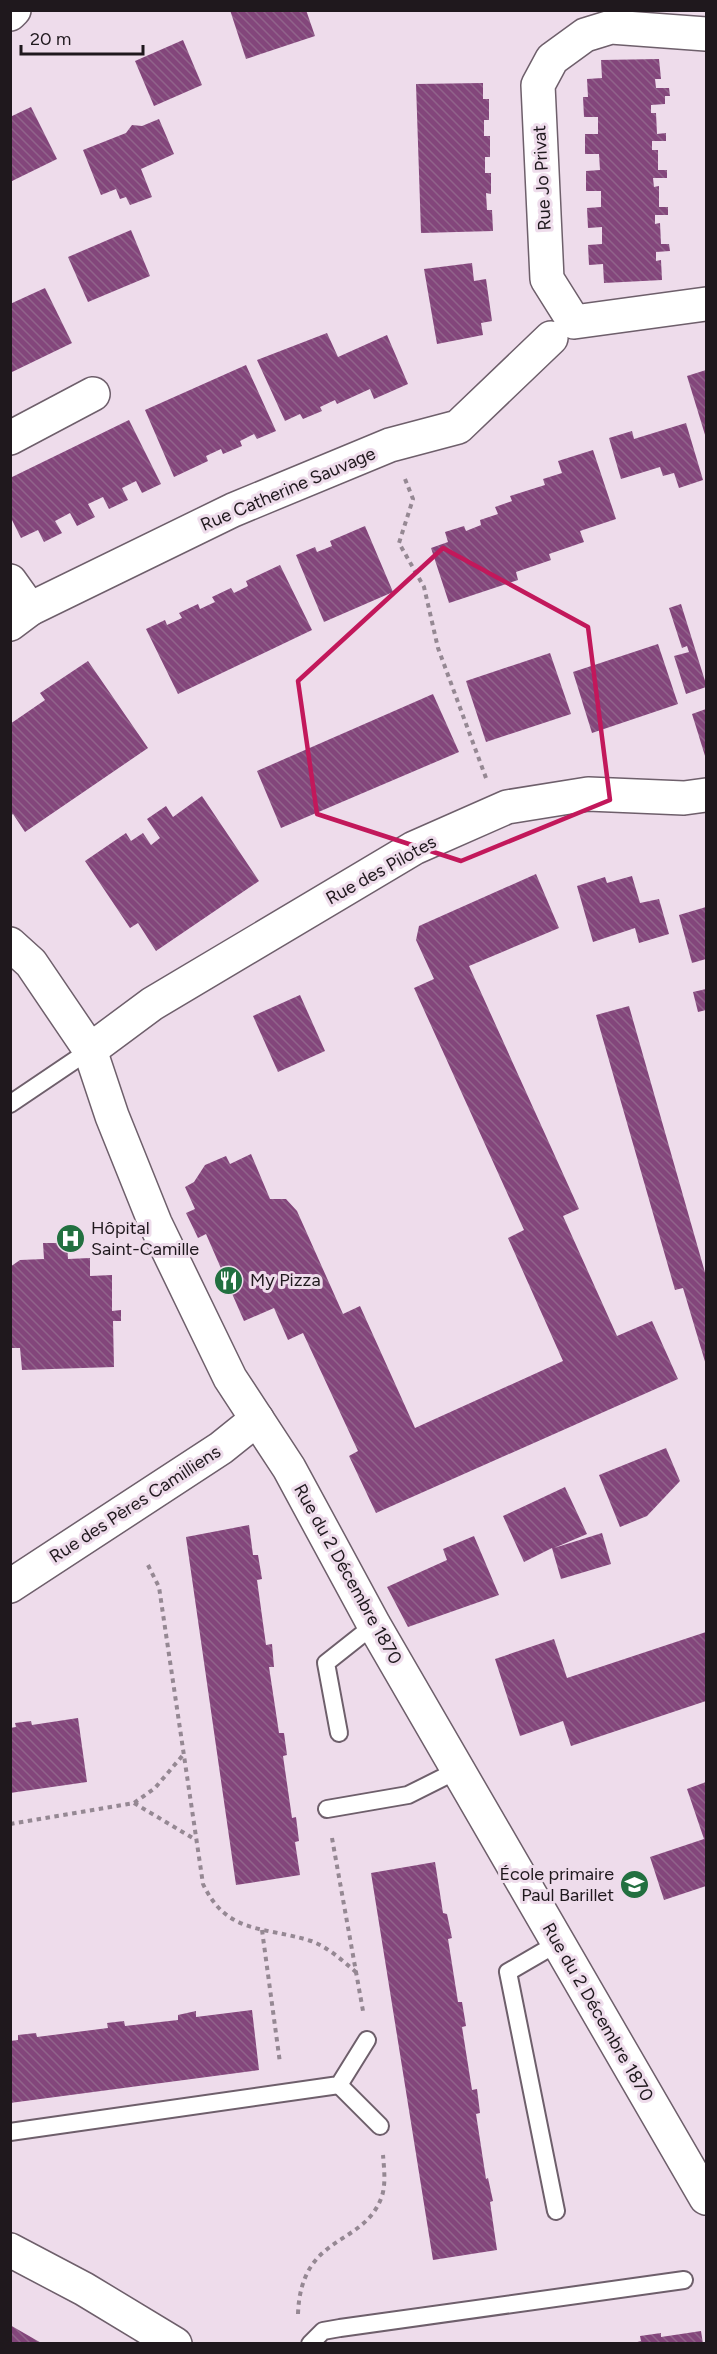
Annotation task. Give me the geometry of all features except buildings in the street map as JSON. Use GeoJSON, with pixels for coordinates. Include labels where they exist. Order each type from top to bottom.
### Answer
{"type":"FeatureCollection","features":[{"type":"Feature","properties":{"kind":"street"},"geometry":{"type":"LineString","coordinates":[[10,14],[14,10]]}},
{"type":"Feature","properties":{"kind":"street","name":"Rue Jo Privat"},"geometry":{"type":"LineString","coordinates":[[706,34],[611,27],[585,35],[552,60],[537,85],[547,279],[574,322],[706,304]]}},
{"type":"Feature","properties":{"kind":"street","name":"Rue Catherine Sauvage"},"geometry":{"type":"LineString","coordinates":[[20,616],[233,510],[390,445],[458,427],[551,338]]}},
{"type":"Feature","properties":{"kind":"street"},"geometry":{"type":"LineString","coordinates":[[10,438],[93,394]]}},
{"type":"Feature","properties":{"kind":"street"},"geometry":{"type":"LineString","coordinates":[[10,581],[20,616]]}},
{"type":"Feature","properties":{"kind":"street","name":"Rue des Pilotes"},"geometry":{"type":"LineString","coordinates":[[90,1050],[152,1004],[414,848],[507,807],[588,794],[684,798],[706,795]]}},
{"type":"Feature","properties":{"kind":"street","name":"Rue du 2 Décembre 1870"},"geometry":{"type":"LineString","coordinates":[[10,944],[31,963],[90,1050],[112,1116],[155,1223],[230,1378],[310,1503],[374,1625],[706,2198]]}},
{"type":"Feature","properties":{"kind":"street","name":"Rue des Pères Camilliens"},"geometry":{"type":"LineString","coordinates":[[10,1586],[221,1448],[257,1419]]}},
{"type":"Feature","properties":{"kind":"street"},"geometry":{"type":"LineString","coordinates":[[10,2250],[103,2299],[175,2343]]}},
{"type":"Feature","properties":{"kind":"lane"},"geometry":{"type":"LineString","coordinates":[[10,1104],[90,1050]]}},
{"type":"Feature","properties":{"kind":"lane"},"geometry":{"type":"LineString","coordinates":[[339,1732],[326,1663],[374,1625]]}},
{"type":"Feature","properties":{"kind":"lane"},"geometry":{"type":"LineString","coordinates":[[327,1809],[408,1795],[458,1770]]}},
{"type":"Feature","properties":{"kind":"lane"},"geometry":{"type":"LineString","coordinates":[[556,2211],[508,1972],[558,1943]]}},
{"type":"Feature","properties":{"kind":"lane"},"geometry":{"type":"LineString","coordinates":[[10,2132],[339,2085],[367,2040]]}},
{"type":"Feature","properties":{"kind":"lane"},"geometry":{"type":"LineString","coordinates":[[339,2085],[380,2126]]}},
{"type":"Feature","properties":{"kind":"lane"},"geometry":{"type":"LineString","coordinates":[[310,2343],[323,2331],[340,2328],[684,2280]]}},
{"type":"Feature","properties":{"kind":"path"},"geometry":{"type":"LineString","coordinates":[[390,445],[413,499],[399,543],[424,587],[438,648],[483,774]]}},
{"type":"Feature","properties":{"kind":"path"},"geometry":{"type":"LineString","coordinates":[[148,1565],[159,1587],[203,1884],[215,1906],[237,1923],[313,1942],[357,1973]]}},
{"type":"Feature","properties":{"kind":"path"},"geometry":{"type":"LineString","coordinates":[[10,1824],[134,1803],[155,1788],[184,1755]]}},
{"type":"Feature","properties":{"kind":"path"},"geometry":{"type":"LineString","coordinates":[[134,1803],[196,1840]]}},
{"type":"Feature","properties":{"kind":"path"},"geometry":{"type":"LineString","coordinates":[[262,1930],[284,2093]]}},
{"type":"Feature","properties":{"kind":"highlighted area"},"geometry":{"type":"Polygon","coordinates":[[[443,548],[588,627],[610,800],[461,861],[317,814],[298,681],[443,548]]]}},
{"type":"Feature","properties":{"kind":"place","name":"Hôpital Saint-Camille"},"geometry":{"type":"Point","coordinates":[70,1238]}},
{"type":"Feature","properties":{"kind":"place","name":"My Pizza"},"geometry":{"type":"Point","coordinates":[229,1280]}},
{"type":"Feature","properties":{"kind":"place","name":"École primaire Paul Barillet"},"geometry":{"type":"Point","coordinates":[635,1884]}}]}
